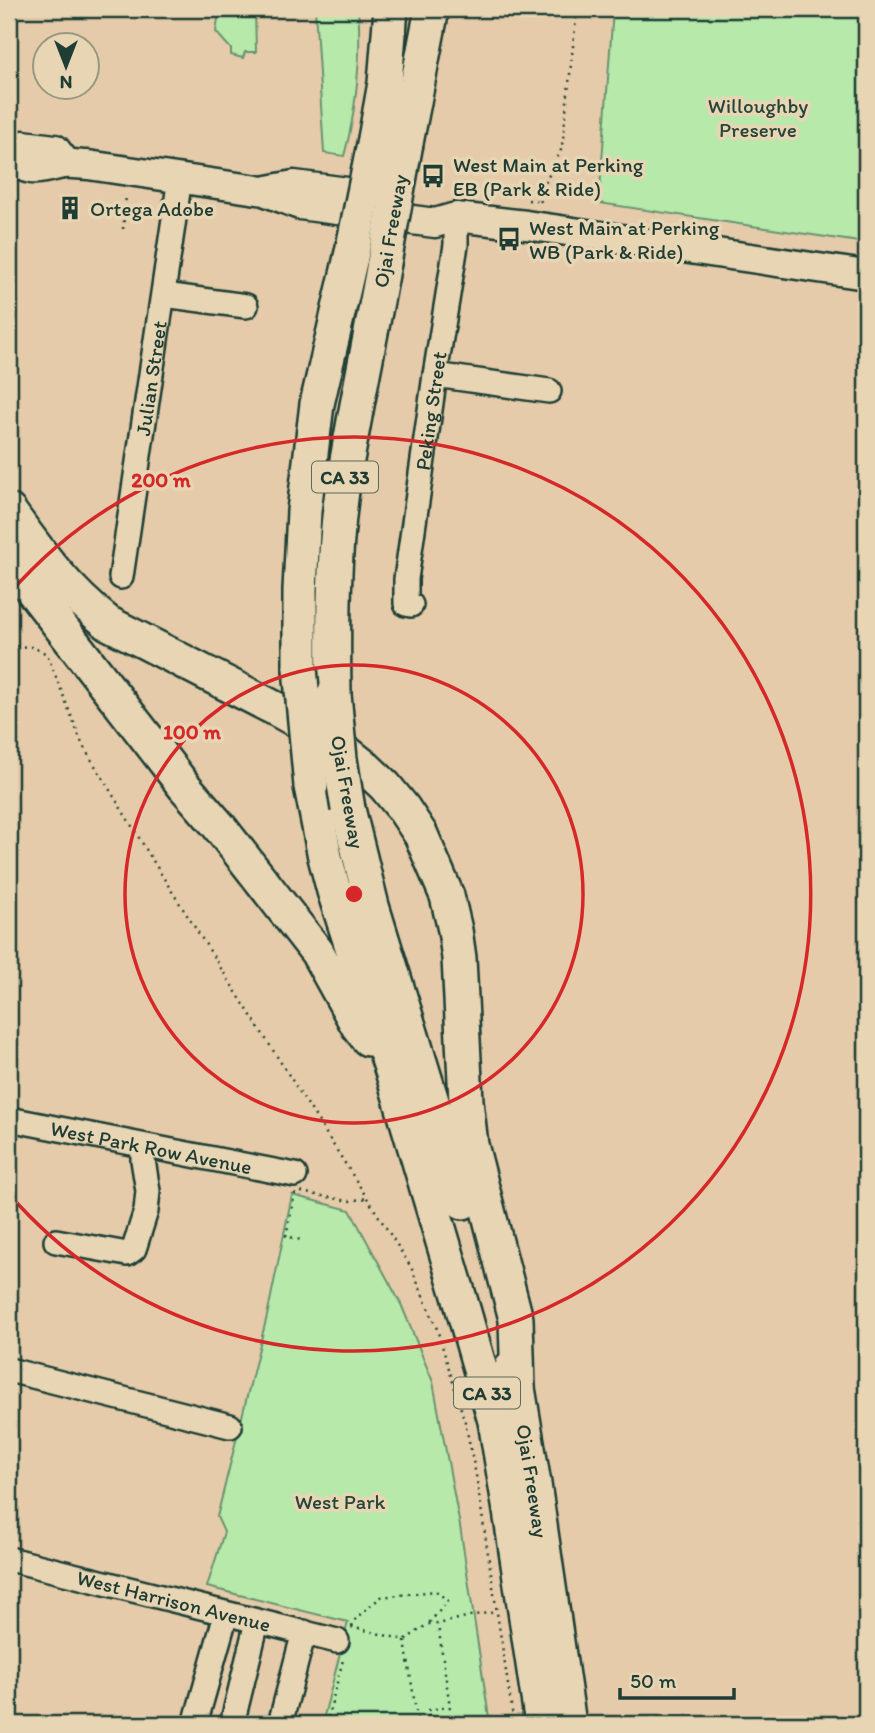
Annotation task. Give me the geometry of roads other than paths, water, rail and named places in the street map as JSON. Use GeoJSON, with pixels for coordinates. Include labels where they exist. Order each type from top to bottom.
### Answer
{"type":"FeatureCollection","features":[{"type":"Feature","properties":{"kind":"highway"},"geometry":{"type":"LineString","coordinates":[[381,9],[389,42]]}},
{"type":"Feature","properties":{"kind":"highway","name":"Ojai Freeway"},"geometry":{"type":"LineString","coordinates":[[391,9],[385,83],[391,141],[384,262],[343,486],[337,541],[333,623],[334,694],[340,759],[348,809],[372,906],[518,1388],[569,1724]]}},
{"type":"Feature","properties":{"kind":"highway","name":"Ojai Freeway"},"geometry":{"type":"LineString","coordinates":[[432,9],[418,85],[391,141],[351,257],[316,417],[304,511],[300,668],[311,786],[325,857],[392,1071],[495,1421],[542,1724]]}},
{"type":"Feature","properties":{"kind":"highway"},"geometry":{"type":"LineString","coordinates":[[418,85],[445,9]]}},
{"type":"Feature","properties":{"kind":"highway"},"geometry":{"type":"LineString","coordinates":[[9,512],[67,588],[108,623],[278,709],[328,738],[385,786],[404,808],[421,835],[447,896],[455,930],[471,1145],[516,1319],[518,1388]]}},
{"type":"Feature","properties":{"kind":"highway"},"geometry":{"type":"LineString","coordinates":[[9,560],[317,952],[358,1026],[392,1071]]}},
{"type":"Feature","properties":{"kind":"main road"},"geometry":{"type":"LineString","coordinates":[[9,150],[23,145],[55,149],[66,163]]}},
{"type":"Feature","properties":{"kind":"main road"},"geometry":{"type":"LineString","coordinates":[[9,159],[20,167],[42,170],[66,163],[180,178],[264,191],[300,205],[435,223],[456,217],[542,215],[866,275]]}},
{"type":"Feature","properties":{"kind":"street","name":"Julian Street"},"geometry":{"type":"LineString","coordinates":[[121,578],[180,178]]}},
{"type":"Feature","properties":{"kind":"street","name":"Peking Street"},"geometry":{"type":"LineString","coordinates":[[409,605],[406,579],[457,239],[456,217]]}},
{"type":"Feature","properties":{"kind":"street"},"geometry":{"type":"LineString","coordinates":[[164,295],[246,306]]}},
{"type":"Feature","properties":{"kind":"street"},"geometry":{"type":"LineString","coordinates":[[435,375],[549,391]]}},
{"type":"Feature","properties":{"kind":"street","name":"West Park Row Avenue"},"geometry":{"type":"LineString","coordinates":[[9,1119],[143,1146],[294,1185]]}},
{"type":"Feature","properties":{"kind":"street"},"geometry":{"type":"LineString","coordinates":[[56,1241],[127,1254],[134,1249],[146,1210],[148,1191],[143,1146]]}},
{"type":"Feature","properties":{"kind":"street"},"geometry":{"type":"LineString","coordinates":[[9,1370],[230,1426]]}},
{"type":"Feature","properties":{"kind":"street","name":"West Harrison Avenue"},"geometry":{"type":"LineString","coordinates":[[9,1559],[257,1622],[346,1637]]}},
{"type":"Feature","properties":{"kind":"street"},"geometry":{"type":"LineString","coordinates":[[195,1724],[226,1614]]}},
{"type":"Feature","properties":{"kind":"street"},"geometry":{"type":"LineString","coordinates":[[232,1724],[257,1622]]}},
{"type":"Feature","properties":{"kind":"street"},"geometry":{"type":"LineString","coordinates":[[280,1724],[304,1632]]}},
{"type":"Feature","properties":{"kind":"place","name":"West Main at Perking EB (Park & Ride)"},"geometry":{"type":"Point","coordinates":[433,176]}},
{"type":"Feature","properties":{"kind":"place","name":"Ortega Adobe"},"geometry":{"type":"Point","coordinates":[70,208]}},
{"type":"Feature","properties":{"kind":"place","name":"West Main at Perking WB (Park & Ride)"},"geometry":{"type":"Point","coordinates":[509,239]}},
{"type":"Feature","properties":{"kind":"park label","name":"Willoughby Preserve"},"geometry":{"type":"Point","coordinates":[758,117]}},
{"type":"Feature","properties":{"kind":"park label","name":"West Park"},"geometry":{"type":"Point","coordinates":[340,1501]}}]}
